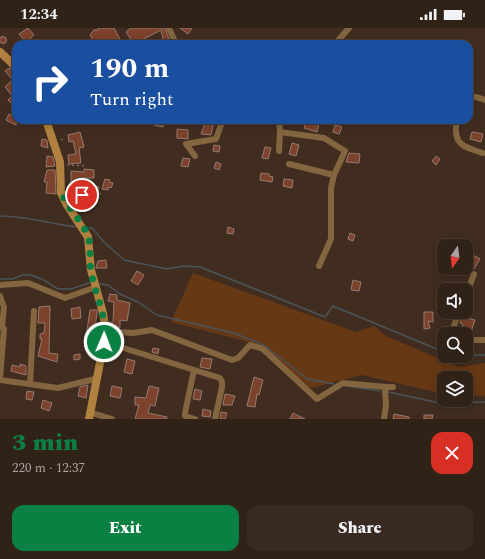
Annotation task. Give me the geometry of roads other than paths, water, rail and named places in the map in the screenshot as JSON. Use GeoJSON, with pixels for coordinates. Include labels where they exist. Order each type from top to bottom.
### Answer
{"type":"FeatureCollection","features":[{"type":"Feature","properties":{"kind":"street"},"geometry":{"type":"LineString","coordinates":[[169,28],[174,40]]}},
{"type":"Feature","properties":{"kind":"street"},"geometry":{"type":"LineString","coordinates":[[338,40],[349,28]]}},
{"type":"Feature","properties":{"kind":"street"},"geometry":{"type":"LineString","coordinates":[[0,52],[12,63]]}},
{"type":"Feature","properties":{"kind":"street"},"geometry":{"type":"LineString","coordinates":[[473,98],[485,100]]}},
{"type":"Feature","properties":{"kind":"street"},"geometry":{"type":"LineString","coordinates":[[48,124],[60,164],[62,193],[67,205],[88,237],[91,270],[103,313],[106,331],[95,379],[89,415],[110,419]]}},
{"type":"Feature","properties":{"kind":"street"},"geometry":{"type":"LineString","coordinates":[[195,156],[186,144],[216,139],[220,124]]}},
{"type":"Feature","properties":{"kind":"street"},"geometry":{"type":"LineString","coordinates":[[279,124],[279,151]]}},
{"type":"Feature","properties":{"kind":"street"},"geometry":{"type":"LineString","coordinates":[[456,124],[455,136],[458,142],[468,148],[483,153]]}},
{"type":"Feature","properties":{"kind":"street"},"geometry":{"type":"LineString","coordinates":[[280,132],[324,138],[345,151],[334,175],[331,188],[331,239],[319,266]]}},
{"type":"Feature","properties":{"kind":"street"},"geometry":{"type":"LineString","coordinates":[[289,164],[334,175]]}},
{"type":"Feature","properties":{"kind":"street"},"geometry":{"type":"LineString","coordinates":[[471,283],[474,274]]}},
{"type":"Feature","properties":{"kind":"street"},"geometry":{"type":"LineString","coordinates":[[0,285],[28,283],[65,298],[96,287]]}},
{"type":"Feature","properties":{"kind":"street"},"geometry":{"type":"LineString","coordinates":[[0,296],[4,307],[1,327],[4,329],[0,379],[58,388],[95,379]]}},
{"type":"Feature","properties":{"kind":"street"},"geometry":{"type":"LineString","coordinates":[[30,384],[34,311]]}},
{"type":"Feature","properties":{"kind":"street"},"geometry":{"type":"LineString","coordinates":[[106,331],[140,333],[152,330],[232,360],[238,358],[250,345],[257,346],[263,349],[318,399],[343,383],[389,388],[384,419]]}},
{"type":"Feature","properties":{"kind":"street"},"geometry":{"type":"LineString","coordinates":[[473,340],[485,340]]}},
{"type":"Feature","properties":{"kind":"street"},"geometry":{"type":"LineString","coordinates":[[104,342],[218,376],[222,382],[215,419]]}},
{"type":"Feature","properties":{"kind":"street"},"geometry":{"type":"LineString","coordinates":[[194,370],[184,413],[188,417],[195,419]]}},
{"type":"Feature","properties":{"kind":"waterway"},"geometry":{"type":"LineString","coordinates":[[0,216],[19,217],[77,227]]}},
{"type":"Feature","properties":{"kind":"waterway"},"geometry":{"type":"LineString","coordinates":[[89,228],[92,228],[104,242],[124,260],[167,269],[184,266],[200,267],[325,317],[333,306],[437,349]]}},
{"type":"Feature","properties":{"kind":"waterway"},"geometry":{"type":"LineString","coordinates":[[0,279],[13,279],[22,275],[31,275],[42,279],[58,289],[71,289],[89,283]]}},
{"type":"Feature","properties":{"kind":"waterway"},"geometry":{"type":"LineString","coordinates":[[100,284],[108,285],[120,294],[138,302],[157,315],[234,333],[264,345],[307,379],[334,384]]}},
{"type":"Feature","properties":{"kind":"waterway"},"geometry":{"type":"LineString","coordinates":[[473,355],[485,355]]}},
{"type":"Feature","properties":{"kind":"waterway"},"geometry":{"type":"LineString","coordinates":[[346,386],[380,391]]}},
{"type":"Feature","properties":{"kind":"waterway"},"geometry":{"type":"LineString","coordinates":[[389,392],[439,403],[485,402]]}}]}
